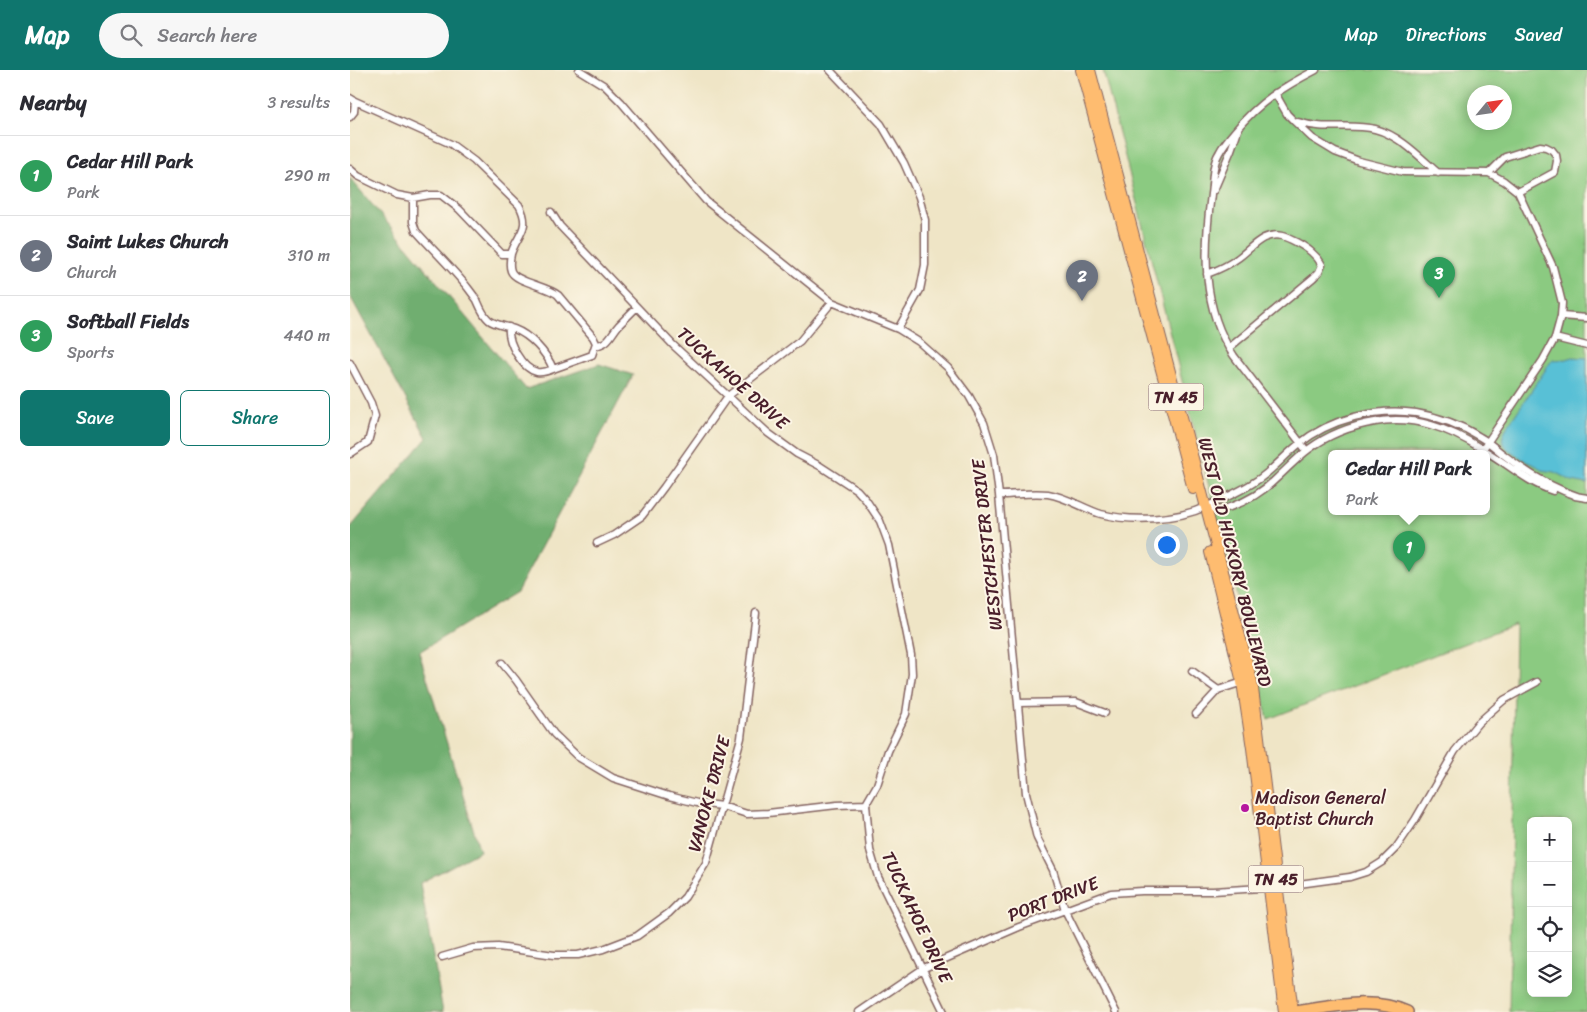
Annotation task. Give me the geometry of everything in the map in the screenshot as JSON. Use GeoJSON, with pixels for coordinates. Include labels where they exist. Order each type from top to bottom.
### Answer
{"type":"FeatureCollection","features":[{"type":"Feature","properties":{"kind":"highway"},"geometry":{"type":"LineString","coordinates":[[1293,1012],[1365,1003],[1387,1005],[1407,1012]]}},
{"type":"Feature","properties":{"kind":"main road","name":"WEST OLD HICKORY BOULEVARD"},"geometry":{"type":"LineString","coordinates":[[1081,70],[1202,508]]}},
{"type":"Feature","properties":{"kind":"main road","name":"WEST OLD HICKORY BOULEVARD"},"geometry":{"type":"LineString","coordinates":[[1090,70],[1202,508],[1222,596],[1247,682],[1252,748],[1293,1012]]}},
{"type":"Feature","properties":{"kind":"main road","name":"WEST OLD HICKORY BOULEVARD"},"geometry":{"type":"LineString","coordinates":[[1273,887],[1284,1012]]}},
{"type":"Feature","properties":{"kind":"street","name":"WESTCHESTER DRIVE"},"geometry":{"type":"LineString","coordinates":[[579,70],[605,86],[621,102],[706,201],[832,302],[898,329],[919,342],[948,368],[969,396],[984,423],[994,454],[1029,808],[1037,838],[1053,870],[1065,910],[1116,1012]]}},
{"type":"Feature","properties":{"kind":"street"},"geometry":{"type":"LineString","coordinates":[[830,70],[881,124],[904,163],[919,197],[925,220],[925,264],[920,290],[898,329]]}},
{"type":"Feature","properties":{"kind":"street"},"geometry":{"type":"LineString","coordinates":[[1306,450],[1229,348],[1213,311],[1208,290],[1207,238],[1210,201],[1218,153],[1239,126],[1263,102],[1275,93],[1316,70]]}},
{"type":"Feature","properties":{"kind":"street"},"geometry":{"type":"LineString","coordinates":[[1202,508],[1218,511],[1251,497],[1272,483],[1306,450],[1333,435],[1376,422],[1392,420],[1412,421],[1434,425],[1446,429],[1483,449],[1543,360],[1555,338],[1561,316],[1562,303],[1553,266],[1518,192],[1504,181],[1489,174],[1403,172],[1359,161],[1324,146],[1312,138],[1287,114],[1275,93]]}},
{"type":"Feature","properties":{"kind":"street"},"geometry":{"type":"LineString","coordinates":[[350,117],[354,112],[353,100],[451,144],[474,161],[507,192],[519,205],[522,212],[524,230],[513,247],[510,270],[520,279],[552,290],[558,295],[593,337],[595,346],[592,355],[588,358],[539,373],[523,362],[514,350],[508,334],[509,327]]}},
{"type":"Feature","properties":{"kind":"street"},"geometry":{"type":"LineString","coordinates":[[1294,121],[1318,127],[1374,129],[1386,133],[1412,151],[1438,173]]}},
{"type":"Feature","properties":{"kind":"street"},"geometry":{"type":"LineString","coordinates":[[1210,201],[1220,174],[1232,150],[1239,126]]}},
{"type":"Feature","properties":{"kind":"street"},"geometry":{"type":"LineString","coordinates":[[1489,174],[1505,157],[1540,146],[1552,150],[1556,155],[1557,162],[1555,172],[1518,192]]}},
{"type":"Feature","properties":{"kind":"street"},"geometry":{"type":"LineString","coordinates":[[350,168],[358,176],[397,195],[413,198],[442,195],[459,209],[502,254],[511,254]]}},
{"type":"Feature","properties":{"kind":"street"},"geometry":{"type":"LineString","coordinates":[[413,198],[413,222],[416,231],[464,283],[476,298],[487,319],[523,333],[532,340],[553,369]]}},
{"type":"Feature","properties":{"kind":"street","name":"TUCKAHOE DRIVE"},"geometry":{"type":"LineString","coordinates":[[550,212],[560,226],[673,345],[768,433],[797,454],[820,466],[857,490],[880,520],[889,544],[911,655],[912,674],[906,714],[888,751],[877,785],[866,804],[870,850],[878,877],[944,1012]]}},
{"type":"Feature","properties":{"kind":"street"},"geometry":{"type":"LineString","coordinates":[[1207,274],[1236,260],[1258,241],[1270,236],[1281,235],[1313,252],[1322,265],[1320,272],[1229,348]]}},
{"type":"Feature","properties":{"kind":"street"},"geometry":{"type":"LineString","coordinates":[[597,543],[642,516],[728,396],[800,341],[832,302]]}},
{"type":"Feature","properties":{"kind":"street"},"geometry":{"type":"LineString","coordinates":[[595,346],[609,340],[617,327],[637,307]]}},
{"type":"Feature","properties":{"kind":"street"},"geometry":{"type":"LineString","coordinates":[[1561,316],[1587,318]]}},
{"type":"Feature","properties":{"kind":"street"},"geometry":{"type":"LineString","coordinates":[[1555,338],[1587,346]]}},
{"type":"Feature","properties":{"kind":"street"},"geometry":{"type":"LineString","coordinates":[[350,363],[371,402],[375,416],[368,442],[350,454]]}},
{"type":"Feature","properties":{"kind":"street"},"geometry":{"type":"LineString","coordinates":[[999,495],[1049,494],[1102,514],[1147,520],[1202,508],[1240,491],[1257,481],[1300,443],[1321,430],[1345,420],[1392,412],[1415,413],[1436,417],[1456,425],[1488,442],[1540,481],[1580,497]]}},
{"type":"Feature","properties":{"kind":"street"},"geometry":{"type":"LineString","coordinates":[[1490,454],[1519,475],[1541,487],[1562,494],[1587,498]]}},
{"type":"Feature","properties":{"kind":"street","name":"VANOKE DRIVE"},"geometry":{"type":"LineString","coordinates":[[442,957],[473,948],[497,948],[554,955],[578,955],[603,949],[637,936],[669,913],[685,897],[706,863],[741,738],[756,613]]}},
{"type":"Feature","properties":{"kind":"street"},"geometry":{"type":"LineString","coordinates":[[502,663],[554,734],[578,757],[613,778],[660,794],[697,803],[722,806],[747,814],[866,804]]}},
{"type":"Feature","properties":{"kind":"street"},"geometry":{"type":"LineString","coordinates":[[1192,671],[1218,690]]}},
{"type":"Feature","properties":{"kind":"street"},"geometry":{"type":"LineString","coordinates":[[1196,714],[1218,690],[1247,682]]}},
{"type":"Feature","properties":{"kind":"street","name":"PORT DRIVE"},"geometry":{"type":"LineString","coordinates":[[859,1012],[924,968],[1019,927],[1111,893],[1213,891],[1273,887],[1350,877],[1366,872],[1382,862],[1396,848],[1456,751],[1478,723],[1504,700],[1537,682]]}},
{"type":"Feature","properties":{"kind":"street"},"geometry":{"type":"LineString","coordinates":[[1018,703],[1076,702],[1105,713]]}},
{"type":"Feature","properties":{"kind":"green space"},"geometry":{"type":"Polygon","coordinates":[[[1103,70],[1587,70],[1587,1012],[1509,1012],[1515,624],[1268,719],[1103,70]]]}},
{"type":"Feature","properties":{"kind":"green space"},"geometry":{"type":"Polygon","coordinates":[[[350,178],[526,389],[599,364],[633,375],[517,592],[419,652],[480,851],[420,883],[443,1012],[350,1012],[350,528],[427,438],[350,296],[350,178]]]}},
{"type":"Feature","properties":{"kind":"water"},"geometry":{"type":"Polygon","coordinates":[[[1572,357],[1587,358],[1587,484],[1572,481],[1554,472],[1541,470],[1507,449],[1502,439],[1505,430],[1552,360],[1572,357]]]}},
{"type":"Feature","properties":{"kind":"place","name":"Softball Fields"},"geometry":{"type":"Point","coordinates":[1439,298]}},
{"type":"Feature","properties":{"kind":"place","name":"Saint Lukes Church"},"geometry":{"type":"Point","coordinates":[1082,301]}},
{"type":"Feature","properties":{"kind":"place","name":"Cedar Hill Park"},"geometry":{"type":"Point","coordinates":[1409,572]}},
{"type":"Feature","properties":{"kind":"place","name":"Madison General Baptist Church"},"geometry":{"type":"Point","coordinates":[1245,808]}}]}
